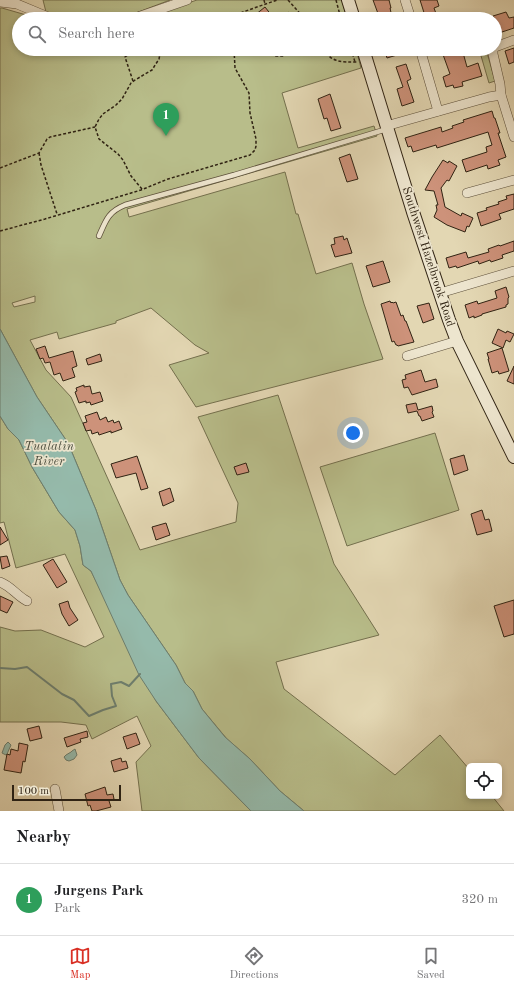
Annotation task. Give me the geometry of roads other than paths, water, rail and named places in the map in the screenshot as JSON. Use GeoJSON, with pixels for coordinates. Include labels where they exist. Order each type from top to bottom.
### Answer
{"type":"FeatureCollection","features":[{"type":"Feature","properties":{"kind":"street"},"geometry":{"type":"LineString","coordinates":[[152,12],[187,0]]}},
{"type":"Feature","properties":{"kind":"street"},"geometry":{"type":"LineString","coordinates":[[348,0],[352,12]]}},
{"type":"Feature","properties":{"kind":"street"},"geometry":{"type":"LineString","coordinates":[[405,0],[409,12]]}},
{"type":"Feature","properties":{"kind":"street"},"geometry":{"type":"LineString","coordinates":[[0,2],[16,4],[36,12]]}},
{"type":"Feature","properties":{"kind":"street"},"geometry":{"type":"LineString","coordinates":[[502,45],[514,40]]}},
{"type":"Feature","properties":{"kind":"street","name":"Southwest Hazelbrook Road"},"geometry":{"type":"LineString","coordinates":[[362,56],[361,62],[386,128],[448,320],[514,457]]}},
{"type":"Feature","properties":{"kind":"street"},"geometry":{"type":"LineString","coordinates":[[422,56],[438,111]]}},
{"type":"Feature","properties":{"kind":"street"},"geometry":{"type":"LineString","coordinates":[[493,56],[501,95],[514,137]]}},
{"type":"Feature","properties":{"kind":"street"},"geometry":{"type":"LineString","coordinates":[[386,128],[489,96],[501,95]]}},
{"type":"Feature","properties":{"kind":"street"},"geometry":{"type":"LineString","coordinates":[[467,193],[514,180]]}},
{"type":"Feature","properties":{"kind":"street"},"geometry":{"type":"LineString","coordinates":[[440,293],[514,271]]}},
{"type":"Feature","properties":{"kind":"street"},"geometry":{"type":"LineString","coordinates":[[407,356],[457,341]]}},
{"type":"Feature","properties":{"kind":"street"},"geometry":{"type":"LineString","coordinates":[[0,582],[7,585],[20,597],[27,601]]}},
{"type":"Feature","properties":{"kind":"street"},"geometry":{"type":"LineString","coordinates":[[55,789],[59,811]]}},
{"type":"Feature","properties":{"kind":"lane"},"geometry":{"type":"LineString","coordinates":[[99,236],[108,216],[117,208],[234,175],[386,128]]}},
{"type":"Feature","properties":{"kind":"water","name":"Tualatin River"},"geometry":{"type":"Polygon","coordinates":[[[0,329],[37,397],[68,443],[96,510],[120,580],[128,595],[176,665],[185,683],[193,691],[202,709],[225,737],[250,759],[280,791],[304,811],[251,811],[199,758],[156,701],[139,675],[91,571],[83,565],[80,546],[75,530],[59,512],[32,467],[19,440],[8,429],[0,416],[0,329]]]}},
{"type":"Feature","properties":{"kind":"water"},"geometry":{"type":"Polygon","coordinates":[[[8,742],[11,745],[6,755],[2,753],[8,742]]]}},
{"type":"Feature","properties":{"kind":"water"},"geometry":{"type":"Polygon","coordinates":[[[75,749],[77,755],[74,759],[69,761],[66,760],[64,757],[75,749]]]}},
{"type":"Feature","properties":{"kind":"waterway"},"geometry":{"type":"LineString","coordinates":[[0,668],[15,669],[27,667],[62,694],[74,700],[89,716],[116,706],[112,696],[111,684],[121,682],[129,686],[140,674]]}},
{"type":"Feature","properties":{"kind":"place","name":"Jurgens Park"},"geometry":{"type":"Point","coordinates":[166,136]}}]}
